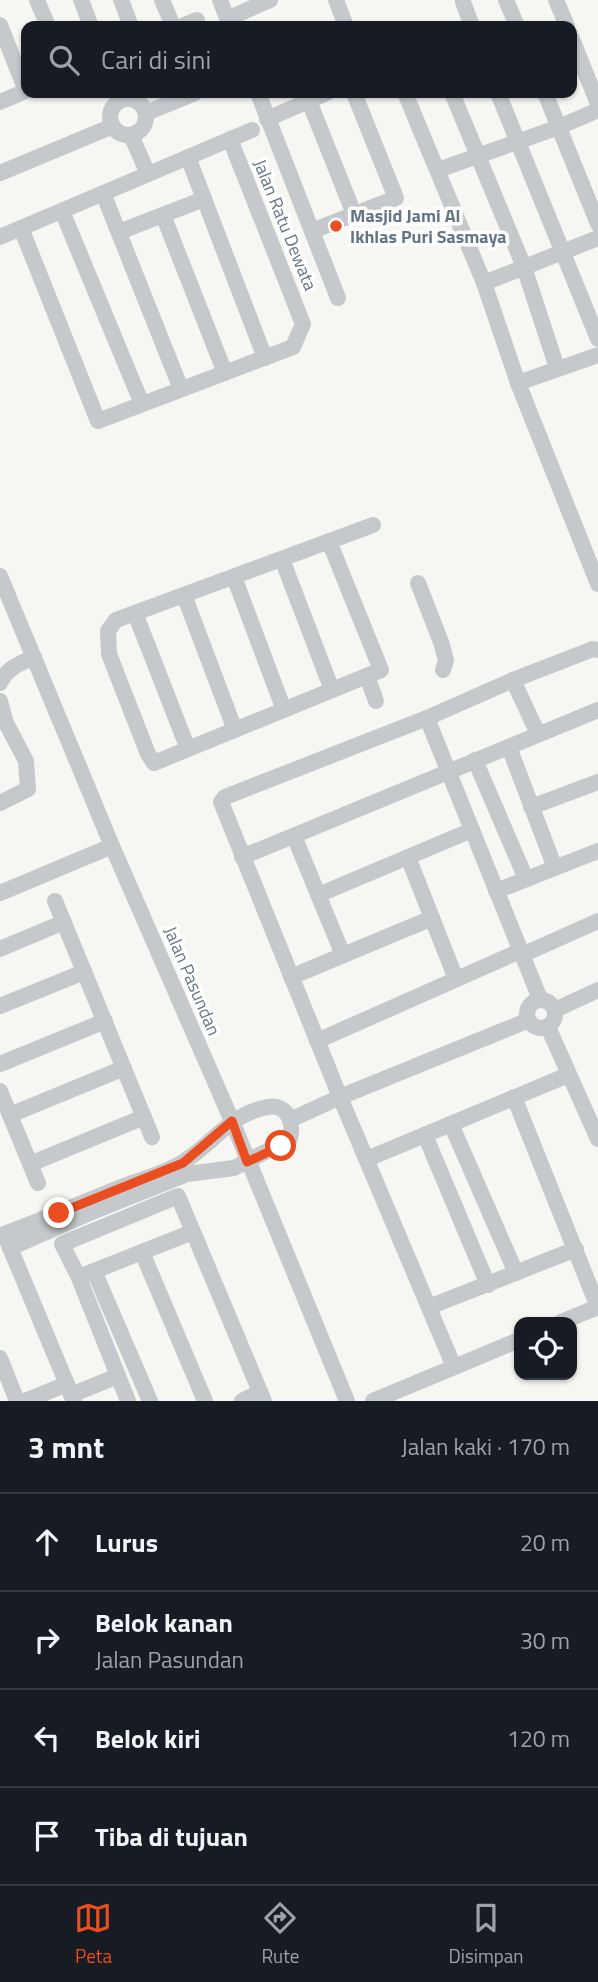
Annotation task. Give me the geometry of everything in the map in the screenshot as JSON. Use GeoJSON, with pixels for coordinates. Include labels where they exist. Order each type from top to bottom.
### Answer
{"type":"FeatureCollection","features":[{"type":"Feature","properties":{"kind":"street"},"geometry":{"type":"LineString","coordinates":[[37,0],[46,21]]}},
{"type":"Feature","properties":{"kind":"street"},"geometry":{"type":"LineString","coordinates":[[80,0],[89,21]]}},
{"type":"Feature","properties":{"kind":"street"},"geometry":{"type":"LineString","coordinates":[[121,0],[129,21]]}},
{"type":"Feature","properties":{"kind":"street"},"geometry":{"type":"LineString","coordinates":[[162,0],[171,21]]}},
{"type":"Feature","properties":{"kind":"street"},"geometry":{"type":"LineString","coordinates":[[220,0],[228,21]]}},
{"type":"Feature","properties":{"kind":"street"},"geometry":{"type":"LineString","coordinates":[[233,21],[270,0]]}},
{"type":"Feature","properties":{"kind":"street"},"geometry":{"type":"LineString","coordinates":[[336,0],[342,21]]}},
{"type":"Feature","properties":{"kind":"street"},"geometry":{"type":"LineString","coordinates":[[506,0],[515,21]]}},
{"type":"Feature","properties":{"kind":"street"},"geometry":{"type":"LineString","coordinates":[[556,0],[565,21]]}},
{"type":"Feature","properties":{"kind":"street"},"geometry":{"type":"LineString","coordinates":[[463,2],[470,21]]}},
{"type":"Feature","properties":{"kind":"street"},"geometry":{"type":"LineString","coordinates":[[0,25],[21,78]]}},
{"type":"Feature","properties":{"kind":"street"},"geometry":{"type":"LineString","coordinates":[[577,52],[598,104]]}},
{"type":"Feature","properties":{"kind":"street"},"geometry":{"type":"LineString","coordinates":[[0,102],[21,93]]}},
{"type":"Feature","properties":{"kind":"street"},"geometry":{"type":"LineString","coordinates":[[118,98],[110,114],[112,125],[124,134],[131,135],[143,127],[146,120],[144,110],[137,101],[126,98]]}},
{"type":"Feature","properties":{"kind":"street"},"geometry":{"type":"LineString","coordinates":[[144,110],[168,98]]}},
{"type":"Feature","properties":{"kind":"street"},"geometry":{"type":"LineString","coordinates":[[144,110],[180,98]]}},
{"type":"Feature","properties":{"kind":"street"},"geometry":{"type":"LineString","coordinates":[[260,98],[338,298]]}},
{"type":"Feature","properties":{"kind":"street"},"geometry":{"type":"LineString","coordinates":[[267,119],[314,98]]}},
{"type":"Feature","properties":{"kind":"street"},"geometry":{"type":"LineString","coordinates":[[312,231],[397,198],[356,98]]}},
{"type":"Feature","properties":{"kind":"street"},"geometry":{"type":"LineString","coordinates":[[407,98],[484,283],[518,383],[598,584]]}},
{"type":"Feature","properties":{"kind":"street"},"geometry":{"type":"LineString","coordinates":[[454,98],[524,267],[557,368]]}},
{"type":"Feature","properties":{"kind":"street"},"geometry":{"type":"LineString","coordinates":[[500,98],[598,339]]}},
{"type":"Feature","properties":{"kind":"street"},"geometry":{"type":"LineString","coordinates":[[547,98],[598,224]]}},
{"type":"Feature","properties":{"kind":"street"},"geometry":{"type":"LineString","coordinates":[[309,100],[354,214]]}},
{"type":"Feature","properties":{"kind":"street"},"geometry":{"type":"LineString","coordinates":[[438,170],[559,127],[598,110]]}},
{"type":"Feature","properties":{"kind":"street"},"geometry":{"type":"LineString","coordinates":[[0,171],[112,125]]}},
{"type":"Feature","properties":{"kind":"street"},"geometry":{"type":"LineString","coordinates":[[0,237],[252,130]]}},
{"type":"Feature","properties":{"kind":"street"},"geometry":{"type":"LineString","coordinates":[[131,135],[148,174]]}},
{"type":"Feature","properties":{"kind":"street","name":"Jalan Ratu Dewata"},"geometry":{"type":"LineString","coordinates":[[230,139],[303,324],[293,347],[265,358]]}},
{"type":"Feature","properties":{"kind":"street"},"geometry":{"type":"LineString","coordinates":[[21,228],[98,421],[265,358],[188,157]]}},
{"type":"Feature","properties":{"kind":"street"},"geometry":{"type":"LineString","coordinates":[[103,193],[181,389]]}},
{"type":"Feature","properties":{"kind":"street"},"geometry":{"type":"LineString","coordinates":[[119,232],[204,199]]}},
{"type":"Feature","properties":{"kind":"street"},"geometry":{"type":"LineString","coordinates":[[62,211],[142,404]]}},
{"type":"Feature","properties":{"kind":"street"},"geometry":{"type":"LineString","coordinates":[[163,215],[225,373]]}},
{"type":"Feature","properties":{"kind":"street"},"geometry":{"type":"LineString","coordinates":[[484,283],[598,238]]}},
{"type":"Feature","properties":{"kind":"street"},"geometry":{"type":"LineString","coordinates":[[518,383],[598,355]]}},
{"type":"Feature","properties":{"kind":"street"},"geometry":{"type":"LineString","coordinates":[[329,541],[381,670],[154,763],[148,754],[109,654],[108,631],[116,620],[135,614],[184,595],[234,577],[329,541],[373,525]]}},
{"type":"Feature","properties":{"kind":"street"},"geometry":{"type":"LineString","coordinates":[[282,559],[332,690]]}},
{"type":"Feature","properties":{"kind":"street","name":"Jalan Pasundan"},"geometry":{"type":"LineString","coordinates":[[0,576],[112,846],[232,1121],[347,1401]]}},
{"type":"Feature","properties":{"kind":"street"},"geometry":{"type":"LineString","coordinates":[[234,577],[284,710]]}},
{"type":"Feature","properties":{"kind":"street"},"geometry":{"type":"LineString","coordinates":[[418,583],[441,642],[446,660],[443,670]]}},
{"type":"Feature","properties":{"kind":"street"},"geometry":{"type":"LineString","coordinates":[[184,595],[235,730]]}},
{"type":"Feature","properties":{"kind":"street"},"geometry":{"type":"LineString","coordinates":[[135,614],[188,749]]}},
{"type":"Feature","properties":{"kind":"street"},"geometry":{"type":"LineString","coordinates":[[454,1367],[221,805],[225,797],[427,718],[513,680],[593,649],[598,650]]}},
{"type":"Feature","properties":{"kind":"street"},"geometry":{"type":"LineString","coordinates":[[0,683],[18,664],[34,657]]}},
{"type":"Feature","properties":{"kind":"street"},"geometry":{"type":"LineString","coordinates":[[367,676],[376,701]]}},
{"type":"Feature","properties":{"kind":"street"},"geometry":{"type":"LineString","coordinates":[[513,680],[538,734]]}},
{"type":"Feature","properties":{"kind":"street"},"geometry":{"type":"LineString","coordinates":[[0,701],[6,723],[26,761],[29,789],[0,803]]}},
{"type":"Feature","properties":{"kind":"street"},"geometry":{"type":"LineString","coordinates":[[242,858],[598,710]]}},
{"type":"Feature","properties":{"kind":"street"},"geometry":{"type":"LineString","coordinates":[[427,718],[540,999]]}},
{"type":"Feature","properties":{"kind":"street"},"geometry":{"type":"LineString","coordinates":[[509,747],[555,868]]}},
{"type":"Feature","properties":{"kind":"street"},"geometry":{"type":"LineString","coordinates":[[475,760],[526,880]]}},
{"type":"Feature","properties":{"kind":"street"},"geometry":{"type":"LineString","coordinates":[[531,807],[596,787]]}},
{"type":"Feature","properties":{"kind":"street"},"geometry":{"type":"LineString","coordinates":[[318,895],[472,830]]}},
{"type":"Feature","properties":{"kind":"street"},"geometry":{"type":"LineString","coordinates":[[294,836],[343,955]]}},
{"type":"Feature","properties":{"kind":"street"},"geometry":{"type":"LineString","coordinates":[[0,893],[112,846]]}},
{"type":"Feature","properties":{"kind":"street"},"geometry":{"type":"LineString","coordinates":[[496,891],[598,851]]}},
{"type":"Feature","properties":{"kind":"street"},"geometry":{"type":"LineString","coordinates":[[408,857],[456,979]]}},
{"type":"Feature","properties":{"kind":"street"},"geometry":{"type":"LineString","coordinates":[[55,901],[152,1137]]}},
{"type":"Feature","properties":{"kind":"street"},"geometry":{"type":"LineString","coordinates":[[291,977],[432,918]]}},
{"type":"Feature","properties":{"kind":"street"},"geometry":{"type":"LineString","coordinates":[[317,1041],[456,979],[598,921]]}},
{"type":"Feature","properties":{"kind":"street"},"geometry":{"type":"LineString","coordinates":[[0,949],[64,922]]}},
{"type":"Feature","properties":{"kind":"street"},"geometry":{"type":"LineString","coordinates":[[0,1006],[84,972]]}},
{"type":"Feature","properties":{"kind":"street"},"geometry":{"type":"LineString","coordinates":[[555,1010],[598,990]]}},
{"type":"Feature","properties":{"kind":"street"},"geometry":{"type":"LineString","coordinates":[[540,999],[547,1000],[555,1010],[555,1017],[548,1027],[539,1028],[528,1020],[529,1006],[540,999]]}},
{"type":"Feature","properties":{"kind":"street"},"geometry":{"type":"LineString","coordinates":[[290,1120],[528,1020]]}},
{"type":"Feature","properties":{"kind":"street"},"geometry":{"type":"LineString","coordinates":[[0,1064],[105,1021]]}},
{"type":"Feature","properties":{"kind":"street"},"geometry":{"type":"LineString","coordinates":[[548,1027],[568,1075],[593,1118],[598,1139]]}},
{"type":"Feature","properties":{"kind":"street"},"geometry":{"type":"LineString","coordinates":[[10,1115],[124,1068]]}},
{"type":"Feature","properties":{"kind":"street"},"geometry":{"type":"LineString","coordinates":[[368,1159],[568,1075]]}},
{"type":"Feature","properties":{"kind":"street"},"geometry":{"type":"LineString","coordinates":[[0,1091],[38,1183]]}},
{"type":"Feature","properties":{"kind":"street"},"geometry":{"type":"LineString","coordinates":[[514,1097],[598,1307],[573,1317]]}},
{"type":"Feature","properties":{"kind":"street"},"geometry":{"type":"LineString","coordinates":[[269,1106],[279,1107],[286,1112],[290,1120],[292,1130],[288,1143],[234,1168],[187,1174],[99,1209],[5,1235],[183,1163],[232,1121],[269,1106]]}},
{"type":"Feature","properties":{"kind":"street"},"geometry":{"type":"LineString","coordinates":[[30,1164],[144,1117]]}},
{"type":"Feature","properties":{"kind":"street"},"geometry":{"type":"LineString","coordinates":[[451,1124],[516,1273]]}},
{"type":"Feature","properties":{"kind":"street"},"geometry":{"type":"LineString","coordinates":[[425,1135],[488,1285]]}},
{"type":"Feature","properties":{"kind":"street"},"geometry":{"type":"LineString","coordinates":[[150,1401],[87,1275],[62,1244],[178,1196],[262,1396],[242,1401]]}},
{"type":"Feature","properties":{"kind":"street"},"geometry":{"type":"LineString","coordinates":[[87,1275],[190,1233],[194,1234]]}},
{"type":"Feature","properties":{"kind":"street"},"geometry":{"type":"LineString","coordinates":[[5,1235],[70,1393]]}},
{"type":"Feature","properties":{"kind":"street"},"geometry":{"type":"LineString","coordinates":[[429,1307],[576,1249]]}},
{"type":"Feature","properties":{"kind":"street"},"geometry":{"type":"LineString","coordinates":[[142,1252],[205,1401]]}},
{"type":"Feature","properties":{"kind":"street"},"geometry":{"type":"LineString","coordinates":[[87,1275],[128,1401]]}},
{"type":"Feature","properties":{"kind":"street"},"geometry":{"type":"LineString","coordinates":[[373,1401],[514,1342]]}},
{"type":"Feature","properties":{"kind":"street"},"geometry":{"type":"LineString","coordinates":[[0,1359],[5,1387],[17,1401]]}},
{"type":"Feature","properties":{"kind":"street"},"geometry":{"type":"LineString","coordinates":[[25,1401],[70,1393],[118,1376]]}},
{"type":"Feature","properties":{"kind":"place","name":"Masjid Jami Al Ikhlas Puri Sasmaya"},"geometry":{"type":"Point","coordinates":[336,226]}},
{"type":"Feature","properties":{"kind":"route"},"geometry":{"type":"LineString","coordinates":[[59,1213],[183,1163],[232,1121],[247,1162],[281,1146]]}}]}
